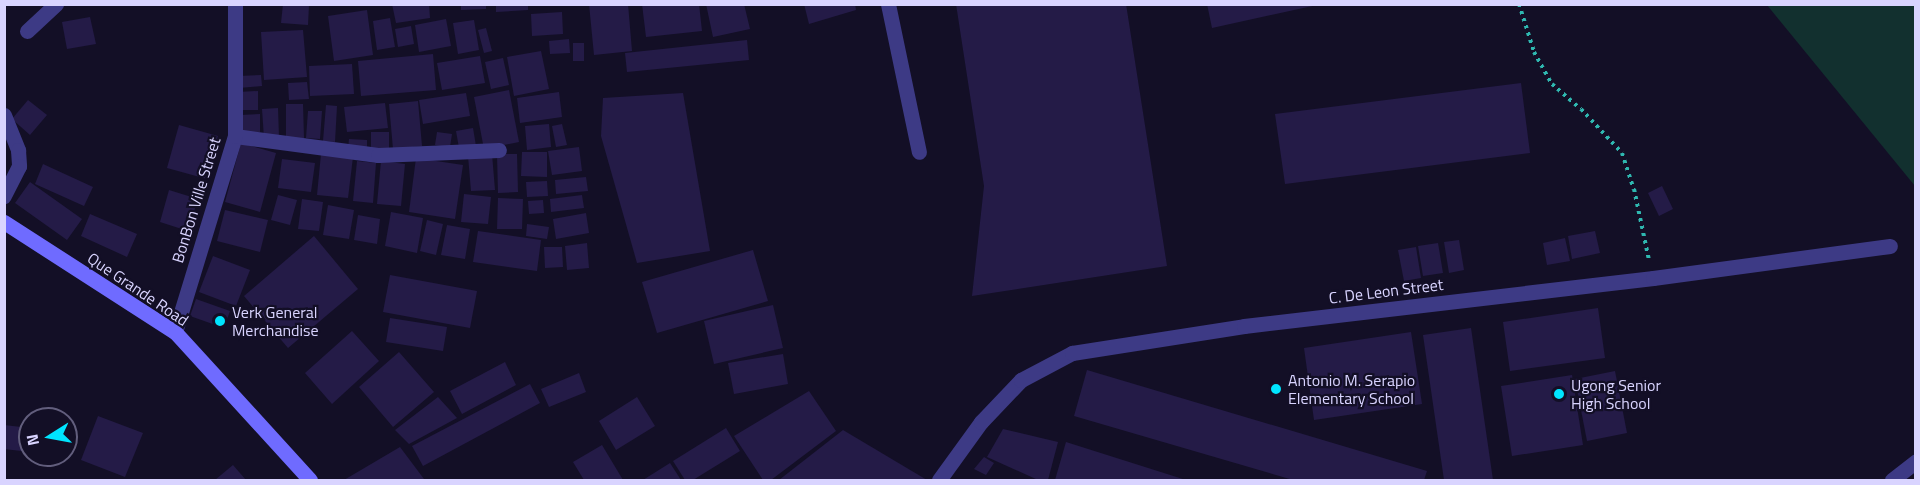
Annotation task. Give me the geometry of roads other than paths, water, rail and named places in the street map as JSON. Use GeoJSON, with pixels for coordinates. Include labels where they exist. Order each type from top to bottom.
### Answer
{"type":"FeatureCollection","features":[{"type":"Feature","properties":{"kind":"main road","name":"Que Grande Road"},"geometry":{"type":"LineString","coordinates":[[4,222],[175,333],[310,480]]}},
{"type":"Feature","properties":{"kind":"street"},"geometry":{"type":"LineString","coordinates":[[27,31],[56,4]]}},
{"type":"Feature","properties":{"kind":"street","name":"BonBon Ville Street"},"geometry":{"type":"LineString","coordinates":[[175,333],[235,136],[235,4]]}},
{"type":"Feature","properties":{"kind":"street"},"geometry":{"type":"LineString","coordinates":[[888,4],[919,152]]}},
{"type":"Feature","properties":{"kind":"street"},"geometry":{"type":"LineString","coordinates":[[4,115],[18,150],[19,166],[4,196]]}},
{"type":"Feature","properties":{"kind":"street"},"geometry":{"type":"LineString","coordinates":[[235,136],[378,154],[500,150]]}},
{"type":"Feature","properties":{"kind":"street","name":"C. De Leon Street"},"geometry":{"type":"LineString","coordinates":[[939,480],[981,422],[1021,380],[1072,353],[1244,326],[1653,278],[1890,246]]}},
{"type":"Feature","properties":{"kind":"street"},"geometry":{"type":"LineString","coordinates":[[1892,480],[1916,461]]}},
{"type":"Feature","properties":{"kind":"place","name":"Verk General Merchandise"},"geometry":{"type":"Point","coordinates":[220,321]}},
{"type":"Feature","properties":{"kind":"place","name":"Antonio M. Serapio Elementary School"},"geometry":{"type":"Point","coordinates":[1276,389]}},
{"type":"Feature","properties":{"kind":"place","name":"Ugong Senior High School"},"geometry":{"type":"Point","coordinates":[1559,394]}}]}
